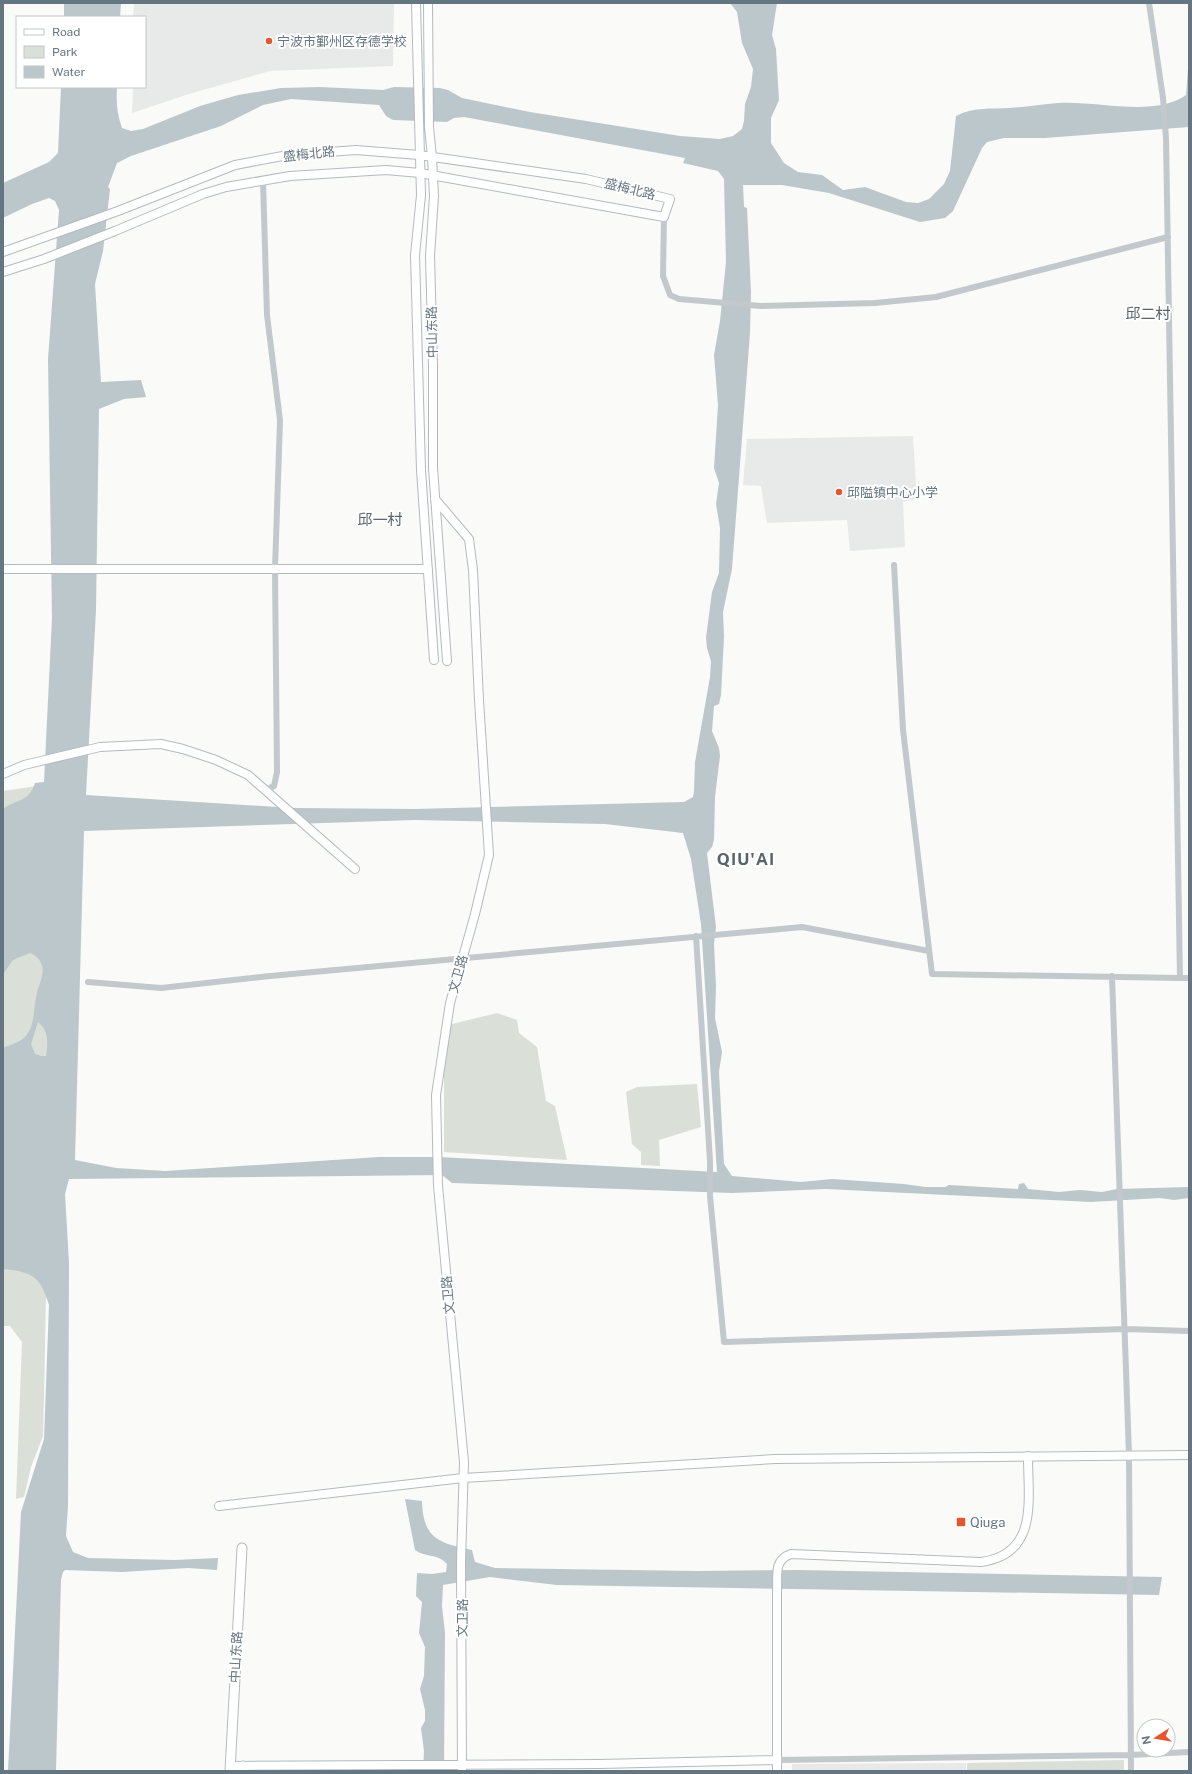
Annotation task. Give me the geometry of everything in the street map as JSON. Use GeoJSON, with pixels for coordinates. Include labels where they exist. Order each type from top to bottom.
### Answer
{"type":"FeatureCollection","features":[{"type":"Feature","properties":{"kind":"main road","name":"中山东路"},"geometry":{"type":"LineString","coordinates":[[416,3],[421,195],[415,255],[421,470],[434,660]]}},
{"type":"Feature","properties":{"kind":"main road","name":"中山东路"},"geometry":{"type":"LineString","coordinates":[[428,3],[429,127],[434,196],[430,256],[433,366],[433,468],[446,661]]}},
{"type":"Feature","properties":{"kind":"main road","name":"盛梅北路"},"geometry":{"type":"LineString","coordinates":[[3,252],[118,211],[235,165],[288,155],[356,150],[419,154],[586,179],[670,199],[664,218],[420,173],[386,170],[290,176],[203,194],[44,259],[3,272]]}},
{"type":"Feature","properties":{"kind":"main road","name":"文卫路"},"geometry":{"type":"LineString","coordinates":[[435,499],[469,539],[473,570],[479,700],[487,801],[489,855],[475,914],[450,1003],[436,1095],[438,1186],[464,1462],[461,1562],[462,1767]]}},
{"type":"Feature","properties":{"kind":"main road"},"geometry":{"type":"LineString","coordinates":[[3,569],[428,569]]}},
{"type":"Feature","properties":{"kind":"main road"},"geometry":{"type":"LineString","coordinates":[[3,774],[24,765],[100,747],[161,744],[183,748],[216,760],[248,775],[355,869]]}},
{"type":"Feature","properties":{"kind":"main road"},"geometry":{"type":"LineString","coordinates":[[219,1506],[463,1478],[775,1459],[1189,1455]]}},
{"type":"Feature","properties":{"kind":"main road"},"geometry":{"type":"LineString","coordinates":[[777,1771],[777,1592],[778,1564],[783,1557],[791,1554],[981,1562],[994,1560],[1009,1552],[1021,1538],[1027,1525],[1028,1456]]}},
{"type":"Feature","properties":{"kind":"main road","name":"中山东路"},"geometry":{"type":"LineString","coordinates":[[230,1768],[242,1548]]}},
{"type":"Feature","properties":{"kind":"main road"},"geometry":{"type":"LineString","coordinates":[[230,1768],[599,1767],[777,1760]]}},
{"type":"Feature","properties":{"kind":"street"},"geometry":{"type":"LineString","coordinates":[[1149,3],[1163,98],[1166,138],[1180,978]]}},
{"type":"Feature","properties":{"kind":"street"},"geometry":{"type":"LineString","coordinates":[[263,181],[266,315],[280,420],[275,569],[277,772],[274,786],[266,790]]}},
{"type":"Feature","properties":{"kind":"street"},"geometry":{"type":"LineString","coordinates":[[664,218],[663,276],[670,295],[678,299],[711,303],[761,306],[875,303],[936,297],[1168,237]]}},
{"type":"Feature","properties":{"kind":"street"},"geometry":{"type":"LineString","coordinates":[[894,565],[903,730],[932,974],[1189,978]]}},
{"type":"Feature","properties":{"kind":"street"},"geometry":{"type":"LineString","coordinates":[[88,982],[161,988],[270,976],[696,936],[802,928],[929,951]]}},
{"type":"Feature","properties":{"kind":"street"},"geometry":{"type":"LineString","coordinates":[[696,936],[710,1161],[710,1196],[724,1342],[1125,1329],[1189,1331]]}},
{"type":"Feature","properties":{"kind":"street"},"geometry":{"type":"LineString","coordinates":[[1112,976],[1129,1455],[1131,1771]]}},
{"type":"Feature","properties":{"kind":"street"},"geometry":{"type":"LineString","coordinates":[[777,1760],[1131,1755],[1189,1752]]}},
{"type":"Feature","properties":{"kind":"shaded area","name":"宁波市鄞州区存德学校"},"geometry":{"type":"Polygon","coordinates":[[[134,3],[394,3],[393,66],[270,71],[189,94],[132,113],[133,88],[146,88],[146,16],[133,16],[134,3]]]}},
{"type":"Feature","properties":{"kind":"shaded area","name":"邱隘镇中心小学"},"geometry":{"type":"Polygon","coordinates":[[[913,436],[917,499],[903,502],[905,547],[850,551],[847,520],[767,523],[761,486],[743,485],[747,439],[913,436]]]}},
{"type":"Feature","properties":{"kind":"shaded area"},"geometry":{"type":"Polygon","coordinates":[[[966,1763],[966,1771],[792,1771],[792,1764],[966,1763]]]}},
{"type":"Feature","properties":{"kind":"green space"},"geometry":{"type":"Polygon","coordinates":[[[37,786],[51,1039],[43,1436],[31,1467],[24,1497],[16,1499],[22,1342],[10,1326],[3,1326],[3,791],[37,786]]]}},
{"type":"Feature","properties":{"kind":"green space"},"geometry":{"type":"Polygon","coordinates":[[[497,1013],[517,1020],[519,1033],[537,1047],[546,1101],[555,1106],[567,1160],[444,1152],[444,1026],[497,1013]]]}},
{"type":"Feature","properties":{"kind":"green space"},"geometry":{"type":"Polygon","coordinates":[[[697,1084],[701,1127],[659,1140],[660,1166],[641,1165],[641,1152],[632,1144],[626,1092],[637,1087],[697,1084]]]}},
{"type":"Feature","properties":{"kind":"green space"},"geometry":{"type":"Polygon","coordinates":[[[1124,1760],[1124,1771],[967,1771],[967,1763],[1124,1760]]]}},
{"type":"Feature","properties":{"kind":"water"},"geometry":{"type":"Polygon","coordinates":[[[64,3],[121,3],[120,16],[64,16],[64,3]]]}},
{"type":"Feature","properties":{"kind":"water"},"geometry":{"type":"Polygon","coordinates":[[[730,3],[777,3],[772,35],[776,49],[779,100],[771,118],[771,143],[784,163],[798,172],[822,175],[843,190],[865,187],[906,202],[918,203],[929,199],[944,184],[950,171],[956,116],[969,111],[1016,108],[1058,103],[1141,107],[1158,106],[1173,102],[1186,95],[1189,56],[1189,127],[1045,138],[1004,138],[987,142],[982,148],[953,211],[945,218],[920,222],[829,193],[782,185],[743,185],[744,207],[747,208],[751,292],[750,333],[732,569],[723,612],[724,637],[721,695],[719,704],[714,706],[712,731],[719,748],[720,756],[715,797],[714,840],[712,847],[707,853],[716,927],[714,944],[716,986],[715,1018],[722,1052],[719,1072],[724,1164],[732,1176],[801,1182],[832,1179],[926,1187],[945,1187],[949,1185],[1018,1189],[1019,1184],[1024,1183],[1028,1189],[1059,1192],[1080,1190],[1102,1192],[1117,1189],[1189,1187],[1189,1198],[1174,1200],[1160,1198],[1091,1202],[826,1189],[732,1193],[452,1183],[442,1175],[69,1179],[65,1194],[69,1263],[68,1506],[66,1536],[73,1552],[88,1558],[174,1560],[218,1558],[217,1570],[188,1568],[122,1572],[65,1570],[61,1580],[56,1771],[8,1771],[21,1512],[44,1439],[49,1305],[46,1295],[34,1277],[22,1272],[3,1269],[3,1048],[25,1037],[29,1032],[33,1021],[36,998],[43,970],[39,960],[30,953],[13,960],[3,974],[3,809],[26,797],[35,783],[44,782],[52,618],[48,359],[59,210],[55,201],[49,198],[32,204],[3,218],[3,183],[49,162],[58,153],[61,88],[117,88],[117,108],[120,123],[122,128],[131,131],[143,129],[200,106],[238,95],[281,88],[320,87],[383,90],[394,87],[440,88],[448,90],[462,98],[530,112],[680,136],[720,139],[733,136],[742,129],[744,121],[745,104],[751,87],[753,69],[742,43],[737,12],[730,3]],[[291,99],[263,105],[221,126],[131,156],[117,163],[108,187],[110,189],[103,251],[95,284],[101,382],[141,380],[146,397],[124,399],[99,409],[96,610],[86,795],[292,808],[415,809],[684,802],[693,797],[694,791],[695,762],[710,677],[711,661],[706,638],[712,592],[719,573],[720,528],[716,504],[719,483],[714,468],[718,405],[714,355],[720,321],[726,262],[724,179],[718,171],[683,163],[685,158],[464,117],[454,118],[447,122],[393,120],[386,116],[379,105],[291,99]],[[415,820],[84,831],[75,1160],[116,1168],[165,1171],[379,1157],[439,1157],[717,1172],[701,924],[691,859],[683,833],[605,824],[415,820]],[[38,1022],[31,1044],[35,1054],[46,1056],[47,1037],[42,1025],[38,1022]]]}},
{"type":"Feature","properties":{"kind":"water"},"geometry":{"type":"Polygon","coordinates":[[[405,1499],[422,1501],[425,1523],[429,1531],[435,1537],[450,1545],[472,1550],[475,1562],[495,1568],[696,1571],[796,1570],[1162,1577],[1159,1595],[557,1585],[490,1577],[443,1585],[442,1606],[445,1633],[444,1771],[423,1771],[424,1751],[421,1728],[425,1721],[425,1710],[420,1689],[424,1676],[425,1647],[419,1633],[422,1602],[416,1596],[417,1573],[432,1574],[446,1572],[447,1564],[439,1558],[423,1554],[415,1550],[405,1499]]]}},
{"type":"Feature","properties":{"kind":"place","name":"宁波市鄞州区存德学校"},"geometry":{"type":"Point","coordinates":[269,41]}},
{"type":"Feature","properties":{"kind":"place","name":"邱隘镇中心小学"},"geometry":{"type":"Point","coordinates":[839,492]}},
{"type":"Feature","properties":{"kind":"place","name":"Qiuga"},"geometry":{"type":"Point","coordinates":[961,1522]}},
{"type":"Feature","properties":{"kind":"district","name":"邱二村"},"geometry":{"type":"Point","coordinates":[1148,313]}},
{"type":"Feature","properties":{"kind":"district","name":"邱一村"},"geometry":{"type":"Point","coordinates":[380,519]}},
{"type":"Feature","properties":{"kind":"district","name":"QIU'AI"},"geometry":{"type":"Point","coordinates":[746,859]}}]}
